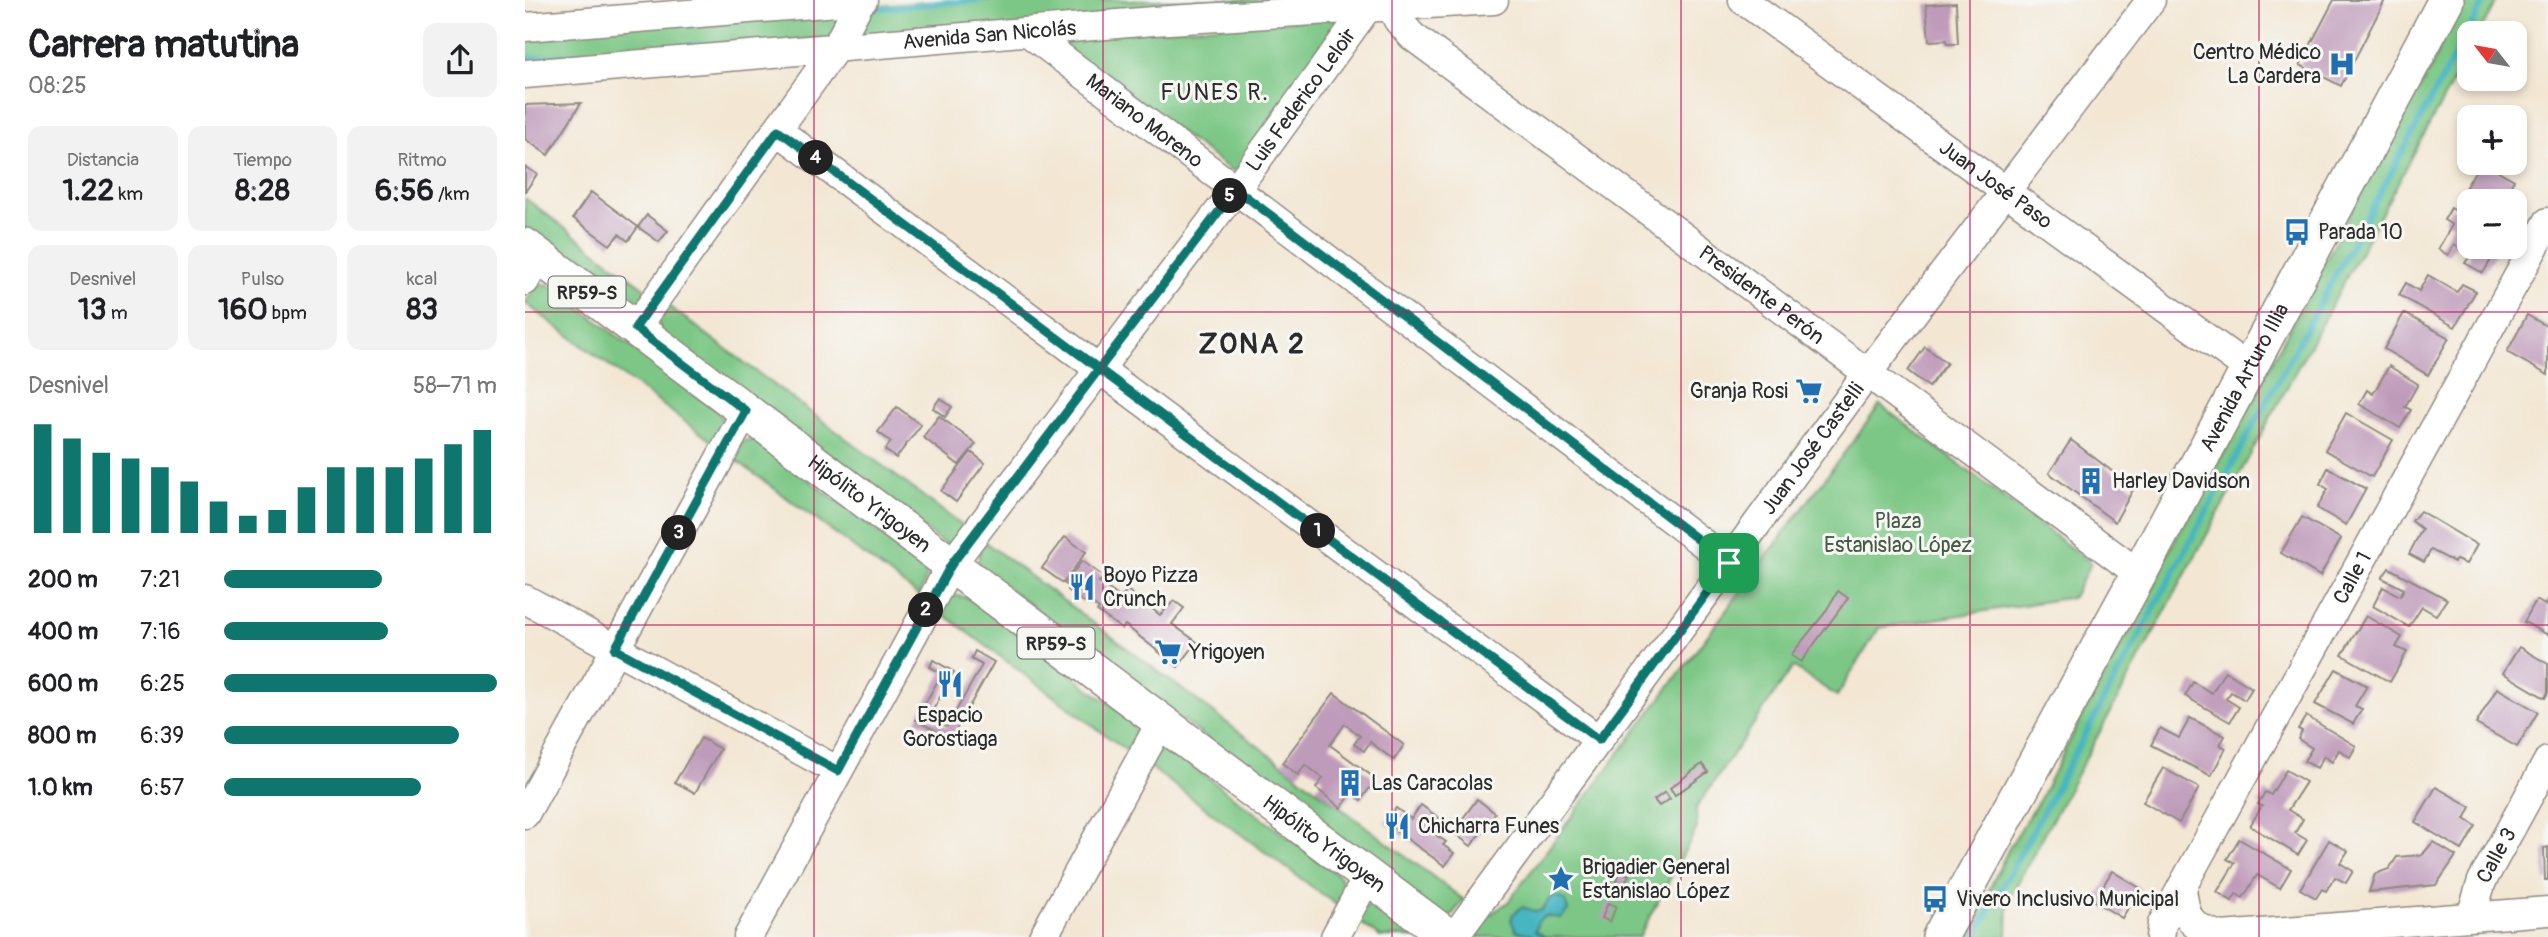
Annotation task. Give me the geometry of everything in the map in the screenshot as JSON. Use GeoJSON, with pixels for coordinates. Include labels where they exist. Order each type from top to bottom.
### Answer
{"type":"FeatureCollection","features":[{"type":"Feature","properties":{"kind":"main road","name":"Avenida Arturo Illia"},"geometry":{"type":"LineString","coordinates":[[1940,937],[2139,574],[2447,0]]}},
{"type":"Feature","properties":{"kind":"main road","name":"Hipólito Yrigoyen"},"geometry":{"type":"LineString","coordinates":[[530,261],[635,328],[1451,937]]}},
{"type":"Feature","properties":{"kind":"street"},"geometry":{"type":"LineString","coordinates":[[525,27],[862,0]]}},
{"type":"Feature","properties":{"kind":"street"},"geometry":{"type":"LineString","coordinates":[[635,328],[835,49],[862,0]]}},
{"type":"Feature","properties":{"kind":"street","name":"Avenida San Nicolás"},"geometry":{"type":"LineString","coordinates":[[525,74],[1153,21],[1377,5],[1494,0]]}},
{"type":"Feature","properties":{"kind":"street","name":"Juan José Paso"},"geometry":{"type":"LineString","coordinates":[[1743,0],[2249,369]]}},
{"type":"Feature","properties":{"kind":"street","name":"Juan José Castelli"},"geometry":{"type":"LineString","coordinates":[[1451,937],[1867,374],[2151,0]]}},
{"type":"Feature","properties":{"kind":"street","name":"Luis Federico Leloir"},"geometry":{"type":"LineString","coordinates":[[748,937],[951,565],[1377,5]]}},
{"type":"Feature","properties":{"kind":"street","name":"Presidente Perón"},"geometry":{"type":"LineString","coordinates":[[1377,5],[1398,20],[1412,36],[2139,574]]}},
{"type":"Feature","properties":{"kind":"street","name":"Mariano Moreno"},"geometry":{"type":"LineString","coordinates":[[1028,33],[1729,563]]}},
{"type":"Feature","properties":{"kind":"street"},"geometry":{"type":"LineString","coordinates":[[778,130],[1599,740]]}},
{"type":"Feature","properties":{"kind":"street","name":"Calle 1"},"geometry":{"type":"LineString","coordinates":[[2160,937],[2162,924],[2182,887],[2548,222]]}},
{"type":"Feature","properties":{"kind":"street"},"geometry":{"type":"LineString","coordinates":[[525,814],[746,411]]}},
{"type":"Feature","properties":{"kind":"street"},"geometry":{"type":"LineString","coordinates":[[525,599],[838,771]]}},
{"type":"Feature","properties":{"kind":"street"},"geometry":{"type":"LineString","coordinates":[[1043,937],[1161,722]]}},
{"type":"Feature","properties":{"kind":"street","name":"Calle 3"},"geometry":{"type":"LineString","coordinates":[[2471,916],[2483,881],[2548,761]]}},
{"type":"Feature","properties":{"kind":"street"},"geometry":{"type":"LineString","coordinates":[[1335,937],[1368,876]]}},
{"type":"Feature","properties":{"kind":"street"},"geometry":{"type":"LineString","coordinates":[[2182,887],[2184,911],[2192,923],[2221,936],[2299,933],[2548,911]]}},
{"type":"Feature","properties":{"kind":"green space"},"geometry":{"type":"Polygon","coordinates":[[[950,0],[1365,0],[865,39],[853,29],[867,7],[950,0]]]}},
{"type":"Feature","properties":{"kind":"green space"},"geometry":{"type":"Polygon","coordinates":[[[2465,0],[2497,0],[2486,21],[2457,21],[2457,74],[2008,901],[2007,937],[1967,937],[1976,927],[1980,909],[2010,846],[2040,799],[2101,679],[2148,599],[2170,549],[2393,132],[2431,69],[2441,43],[2465,0]]]}},
{"type":"Feature","properties":{"kind":"green space"},"geometry":{"type":"Polygon","coordinates":[[[843,10],[834,37],[525,66],[525,31],[843,10]]]}},
{"type":"Feature","properties":{"kind":"green space"},"geometry":{"type":"Polygon","coordinates":[[[1352,17],[1241,168],[1232,171],[1051,37],[1352,17]]]}},
{"type":"Feature","properties":{"kind":"green space"},"geometry":{"type":"Polygon","coordinates":[[[525,198],[648,291],[636,305],[628,307],[525,230],[525,198]]]}},
{"type":"Feature","properties":{"kind":"green space"},"geometry":{"type":"Polygon","coordinates":[[[549,285],[720,413],[722,424],[715,444],[525,303],[537,286],[549,285]]]}},
{"type":"Feature","properties":{"kind":"green space"},"geometry":{"type":"Polygon","coordinates":[[[666,304],[967,529],[954,542],[944,544],[660,331],[658,318],[666,304]]]}},
{"type":"Feature","properties":{"kind":"green space","name":"Plaza Estanislao López"},"geometry":{"type":"Polygon","coordinates":[[[1880,405],[2091,563],[2073,597],[1879,628],[1837,696],[1793,667],[1696,808],[1697,828],[1639,937],[1477,937],[1486,911],[1491,914],[1508,902],[1880,405]]]}},
{"type":"Feature","properties":{"kind":"green space"},"geometry":{"type":"Polygon","coordinates":[[[745,440],[757,441],[923,566],[927,577],[919,596],[732,457],[745,440]]]}},
{"type":"Feature","properties":{"kind":"green space"},"geometry":{"type":"Polygon","coordinates":[[[985,542],[1464,900],[1447,921],[978,565],[980,549],[985,542]]]}},
{"type":"Feature","properties":{"kind":"green space"},"geometry":{"type":"Polygon","coordinates":[[[952,595],[969,598],[1124,715],[1136,731],[1127,751],[938,610],[952,595]]]}},
{"type":"Feature","properties":{"kind":"green space"},"geometry":{"type":"Polygon","coordinates":[[[1159,751],[1173,752],[1337,874],[1343,890],[1338,906],[1147,765],[1159,751]]]}},
{"type":"Feature","properties":{"kind":"green space"},"geometry":{"type":"Polygon","coordinates":[[[1368,905],[1389,912],[1420,937],[1380,937],[1354,918],[1368,905]]]}},
{"type":"Feature","properties":{"kind":"water"},"geometry":{"type":"Polygon","coordinates":[[[1555,896],[1565,900],[1568,910],[1561,918],[1545,916],[1538,921],[1535,931],[1546,937],[1532,937],[1531,934],[1516,931],[1511,920],[1513,914],[1522,907],[1542,910],[1550,898],[1555,896]]]}},
{"type":"Feature","properties":{"kind":"building"},"geometry":{"type":"Polygon","coordinates":[[[2334,0],[2385,0],[2341,86],[2300,65],[2334,0]]]}},
{"type":"Feature","properties":{"kind":"building"},"geometry":{"type":"Polygon","coordinates":[[[1956,3],[1958,44],[1948,44],[1947,40],[1929,41],[1926,5],[1956,3]]]}},
{"type":"Feature","properties":{"kind":"building"},"geometry":{"type":"Polygon","coordinates":[[[581,103],[548,155],[525,139],[525,105],[581,103]]]}},
{"type":"Feature","properties":{"kind":"building"},"geometry":{"type":"Polygon","coordinates":[[[525,167],[537,174],[525,192],[525,167]]]}},
{"type":"Feature","properties":{"kind":"building"},"geometry":{"type":"Polygon","coordinates":[[[2473,175],[2505,175],[2514,180],[2509,189],[2465,189],[2473,175]]]}},
{"type":"Feature","properties":{"kind":"building"},"geometry":{"type":"Polygon","coordinates":[[[591,192],[638,227],[628,241],[619,234],[610,245],[573,218],[591,192]]]}},
{"type":"Feature","properties":{"kind":"building"},"geometry":{"type":"Polygon","coordinates":[[[2451,208],[2457,212],[2457,247],[2454,245],[2448,255],[2438,249],[2452,225],[2444,220],[2451,208]]]}},
{"type":"Feature","properties":{"kind":"building"},"geometry":{"type":"Polygon","coordinates":[[[647,215],[668,231],[659,242],[638,227],[647,215]]]}},
{"type":"Feature","properties":{"kind":"building"},"geometry":{"type":"Polygon","coordinates":[[[2468,259],[2492,259],[2483,273],[2465,263],[2468,259]]]}},
{"type":"Feature","properties":{"kind":"building"},"geometry":{"type":"Polygon","coordinates":[[[2428,275],[2457,292],[2462,284],[2476,291],[2455,327],[2399,295],[2406,283],[2419,291],[2428,275]]]}},
{"type":"Feature","properties":{"kind":"building"},"geometry":{"type":"Polygon","coordinates":[[[2404,313],[2449,338],[2428,375],[2384,349],[2404,313]]]}},
{"type":"Feature","properties":{"kind":"building"},"geometry":{"type":"Polygon","coordinates":[[[2527,315],[2548,327],[2548,375],[2507,352],[2527,315]]]}},
{"type":"Feature","properties":{"kind":"building"},"geometry":{"type":"Polygon","coordinates":[[[1925,347],[1947,363],[1929,387],[1908,371],[1925,347]]]}},
{"type":"Feature","properties":{"kind":"building"},"geometry":{"type":"Polygon","coordinates":[[[2389,366],[2418,384],[2405,407],[2411,410],[2400,428],[2359,404],[2367,390],[2373,394],[2389,366]]]}},
{"type":"Feature","properties":{"kind":"building"},"geometry":{"type":"Polygon","coordinates":[[[940,398],[952,407],[945,417],[933,408],[940,398]]]}},
{"type":"Feature","properties":{"kind":"building"},"geometry":{"type":"Polygon","coordinates":[[[897,407],[921,425],[896,458],[885,450],[891,442],[878,432],[897,407]]]}},
{"type":"Feature","properties":{"kind":"building"},"geometry":{"type":"Polygon","coordinates":[[[2346,413],[2393,440],[2372,477],[2325,450],[2346,413]]]}},
{"type":"Feature","properties":{"kind":"building"},"geometry":{"type":"Polygon","coordinates":[[[939,416],[976,444],[959,465],[923,437],[939,416]]]}},
{"type":"Feature","properties":{"kind":"building","name":"Harley Davidson"},"geometry":{"type":"Polygon","coordinates":[[[2071,440],[2134,488],[2115,522],[2049,473],[2071,440]]]}},
{"type":"Feature","properties":{"kind":"building"},"geometry":{"type":"Polygon","coordinates":[[[971,452],[985,463],[956,502],[941,491],[971,452]]]}},
{"type":"Feature","properties":{"kind":"building"},"geometry":{"type":"Polygon","coordinates":[[[2328,468],[2366,489],[2346,525],[2317,508],[2328,489],[2320,484],[2328,468]]]}},
{"type":"Feature","properties":{"kind":"building"},"geometry":{"type":"Polygon","coordinates":[[[2420,511],[2477,545],[2466,564],[2456,560],[2454,562],[2431,550],[2424,562],[2409,554],[2422,529],[2412,521],[2420,511]]]}},
{"type":"Feature","properties":{"kind":"building"},"geometry":{"type":"Polygon","coordinates":[[[2302,517],[2341,539],[2320,576],[2281,553],[2302,517]]]}},
{"type":"Feature","properties":{"kind":"building"},"geometry":{"type":"Polygon","coordinates":[[[1065,537],[1086,552],[1063,583],[1042,568],[1065,537]]]}},
{"type":"Feature","properties":{"kind":"building"},"geometry":{"type":"Polygon","coordinates":[[[1082,561],[1104,577],[1099,582],[1121,598],[1127,590],[1160,615],[1174,601],[1184,608],[1172,624],[1197,642],[1178,667],[1125,625],[1122,629],[1097,611],[1099,609],[1087,599],[1085,603],[1068,590],[1070,587],[1065,584],[1082,561]]]}},
{"type":"Feature","properties":{"kind":"building"},"geometry":{"type":"Polygon","coordinates":[[[2389,568],[2447,599],[2436,615],[2422,607],[2409,627],[2373,606],[2383,587],[2400,596],[2404,589],[2382,578],[2389,568]]]}},
{"type":"Feature","properties":{"kind":"building"},"geometry":{"type":"Polygon","coordinates":[[[1838,591],[1848,598],[1801,662],[1791,655],[1824,614],[1838,591]]]}},
{"type":"Feature","properties":{"kind":"building"},"geometry":{"type":"Polygon","coordinates":[[[2548,599],[2548,635],[2524,622],[2536,600],[2545,605],[2548,599]]]}},
{"type":"Feature","properties":{"kind":"building"},"geometry":{"type":"Polygon","coordinates":[[[2366,616],[2402,637],[2396,647],[2407,652],[2390,682],[2342,655],[2366,616]]]}},
{"type":"Feature","properties":{"kind":"building"},"geometry":{"type":"Polygon","coordinates":[[[2519,647],[2548,664],[2548,692],[2545,698],[2503,673],[2519,647]]]}},
{"type":"Feature","properties":{"kind":"building"},"geometry":{"type":"Polygon","coordinates":[[[975,651],[994,662],[951,739],[916,720],[942,673],[930,667],[933,660],[954,672],[929,717],[947,727],[982,665],[971,659],[975,651]]]}},
{"type":"Feature","properties":{"kind":"building"},"geometry":{"type":"Polygon","coordinates":[[[2336,669],[2367,686],[2355,706],[2362,709],[2353,724],[2315,704],[2336,669]]]}},
{"type":"Feature","properties":{"kind":"building"},"geometry":{"type":"Polygon","coordinates":[[[2225,671],[2252,688],[2245,700],[2231,692],[2226,699],[2239,707],[2230,722],[2185,696],[2193,682],[2212,693],[2225,671]]]}},
{"type":"Feature","properties":{"kind":"building"},"geometry":{"type":"Polygon","coordinates":[[[2497,688],[2538,712],[2517,747],[2476,724],[2497,688]]]}},
{"type":"Feature","properties":{"kind":"building"},"geometry":{"type":"Polygon","coordinates":[[[1334,693],[1404,745],[1394,760],[1370,742],[1364,751],[1354,744],[1360,736],[1345,724],[1330,745],[1376,779],[1361,800],[1352,793],[1341,808],[1316,788],[1323,778],[1305,765],[1298,775],[1282,763],[1334,693]]]}},
{"type":"Feature","properties":{"kind":"building"},"geometry":{"type":"Polygon","coordinates":[[[2306,716],[2356,746],[2350,757],[2339,750],[2332,762],[2324,756],[2317,768],[2304,761],[2312,748],[2298,739],[2302,731],[2298,729],[2306,716]]]}},
{"type":"Feature","properties":{"kind":"building"},"geometry":{"type":"Polygon","coordinates":[[[2190,718],[2225,736],[2220,745],[2226,748],[2211,776],[2151,745],[2160,728],[2179,738],[2190,718]]]}},
{"type":"Feature","properties":{"kind":"building"},"geometry":{"type":"Polygon","coordinates":[[[701,738],[720,749],[695,793],[675,782],[701,738]]]}},
{"type":"Feature","properties":{"kind":"building"},"geometry":{"type":"Polygon","coordinates":[[[1702,764],[1708,772],[1675,795],[1670,788],[1702,764]]]}},
{"type":"Feature","properties":{"kind":"building"},"geometry":{"type":"Polygon","coordinates":[[[2163,768],[2199,788],[2179,823],[2143,802],[2163,768]]]}},
{"type":"Feature","properties":{"kind":"building"},"geometry":{"type":"Polygon","coordinates":[[[2286,770],[2306,782],[2288,810],[2303,819],[2295,833],[2307,840],[2298,855],[2250,826],[2262,806],[2258,804],[2265,792],[2271,795],[2286,770]]]}},
{"type":"Feature","properties":{"kind":"building"},"geometry":{"type":"Polygon","coordinates":[[[2436,787],[2471,807],[2465,819],[2476,826],[2462,850],[2415,822],[2436,787]]]}},
{"type":"Feature","properties":{"kind":"building"},"geometry":{"type":"Polygon","coordinates":[[[1665,792],[1670,799],[1659,806],[1654,800],[1665,792]]]}},
{"type":"Feature","properties":{"kind":"building"},"geometry":{"type":"Polygon","coordinates":[[[1477,799],[1495,813],[1471,846],[1453,832],[1477,799]]]}},
{"type":"Feature","properties":{"kind":"building"},"geometry":{"type":"Polygon","coordinates":[[[1421,805],[1439,818],[1430,831],[1446,842],[1443,845],[1454,853],[1445,866],[1385,823],[1396,808],[1411,819],[1421,805]]]}},
{"type":"Feature","properties":{"kind":"building"},"geometry":{"type":"Polygon","coordinates":[[[2239,839],[2291,869],[2280,888],[2257,875],[2243,898],[2236,894],[2232,901],[2217,892],[2235,863],[2227,859],[2239,839]]]}},
{"type":"Feature","properties":{"kind":"building"},"geometry":{"type":"Polygon","coordinates":[[[2329,840],[2348,851],[2340,863],[2353,871],[2346,883],[2335,877],[2326,891],[2322,889],[2316,898],[2300,889],[2329,840]]]}},
{"type":"Feature","properties":{"kind":"building"},"geometry":{"type":"Polygon","coordinates":[[[2433,842],[2456,856],[2436,885],[2369,892],[2375,874],[2389,869],[2397,857],[2422,855],[2433,842]]]}},
{"type":"Feature","properties":{"kind":"building"},"geometry":{"type":"Polygon","coordinates":[[[2548,847],[2548,880],[2545,880],[2544,848],[2548,847]]]}},
{"type":"Feature","properties":{"kind":"building"},"geometry":{"type":"Polygon","coordinates":[[[1621,871],[1629,875],[1622,890],[1614,886],[1621,871]]]}},
{"type":"Feature","properties":{"kind":"building"},"geometry":{"type":"Polygon","coordinates":[[[2112,871],[2140,888],[2122,918],[2094,901],[2112,871]]]}},
{"type":"Feature","properties":{"kind":"building"},"geometry":{"type":"Polygon","coordinates":[[[1608,903],[1616,906],[1610,922],[1602,918],[1608,903]]]}},
{"type":"Feature","properties":{"kind":"waterway"},"geometry":{"type":"LineString","coordinates":[[871,9],[982,0]]}},
{"type":"Feature","properties":{"kind":"waterway"},"geometry":{"type":"LineString","coordinates":[[1975,937],[2485,0]]}},
{"type":"Feature","properties":{"kind":"waterway"},"geometry":{"type":"LineString","coordinates":[[525,59],[698,45]]}},
{"type":"Feature","properties":{"kind":"place","name":"Centro Médico La Cardera"},"geometry":{"type":"Point","coordinates":[2342,64]}},
{"type":"Feature","properties":{"kind":"place","name":"Parada 10"},"geometry":{"type":"Point","coordinates":[2297,232]}},
{"type":"Feature","properties":{"kind":"place","name":"Granja Rosi"},"geometry":{"type":"Point","coordinates":[1809,391]}},
{"type":"Feature","properties":{"kind":"place","name":"Harley Davidson"},"geometry":{"type":"Point","coordinates":[2091,481]}},
{"type":"Feature","properties":{"kind":"place","name":"Boyo Pizza Crunch"},"geometry":{"type":"Point","coordinates":[1082,587]}},
{"type":"Feature","properties":{"kind":"place","name":"Yrigoyen"},"geometry":{"type":"Point","coordinates":[1168,652]}},
{"type":"Feature","properties":{"kind":"place","name":"Espacio Gorostiaga"},"geometry":{"type":"Point","coordinates":[950,684]}},
{"type":"Feature","properties":{"kind":"place","name":"Las Caracolas"},"geometry":{"type":"Point","coordinates":[1350,783]}},
{"type":"Feature","properties":{"kind":"place","name":"Chicharra Funes"},"geometry":{"type":"Point","coordinates":[1397,826]}},
{"type":"Feature","properties":{"kind":"place","name":"Brigadier General Estanislao López"},"geometry":{"type":"Point","coordinates":[1561,879]}},
{"type":"Feature","properties":{"kind":"place","name":"Vivero Inclusivo Municipal"},"geometry":{"type":"Point","coordinates":[1935,899]}},
{"type":"Feature","properties":{"kind":"district","name":"FUNES R."},"geometry":{"type":"Point","coordinates":[1215,92]}},
{"type":"Feature","properties":{"kind":"district","name":"ZONA 2"},"geometry":{"type":"Point","coordinates":[1252,343]}},
{"type":"Feature","properties":{"kind":"route"},"geometry":{"type":"LineString","coordinates":[[1729,563],[1236,189],[1099,369],[778,130],[635,328],[746,411],[615,649],[838,771],[951,565],[1099,369],[1599,740],[1729,563]]}}]}
